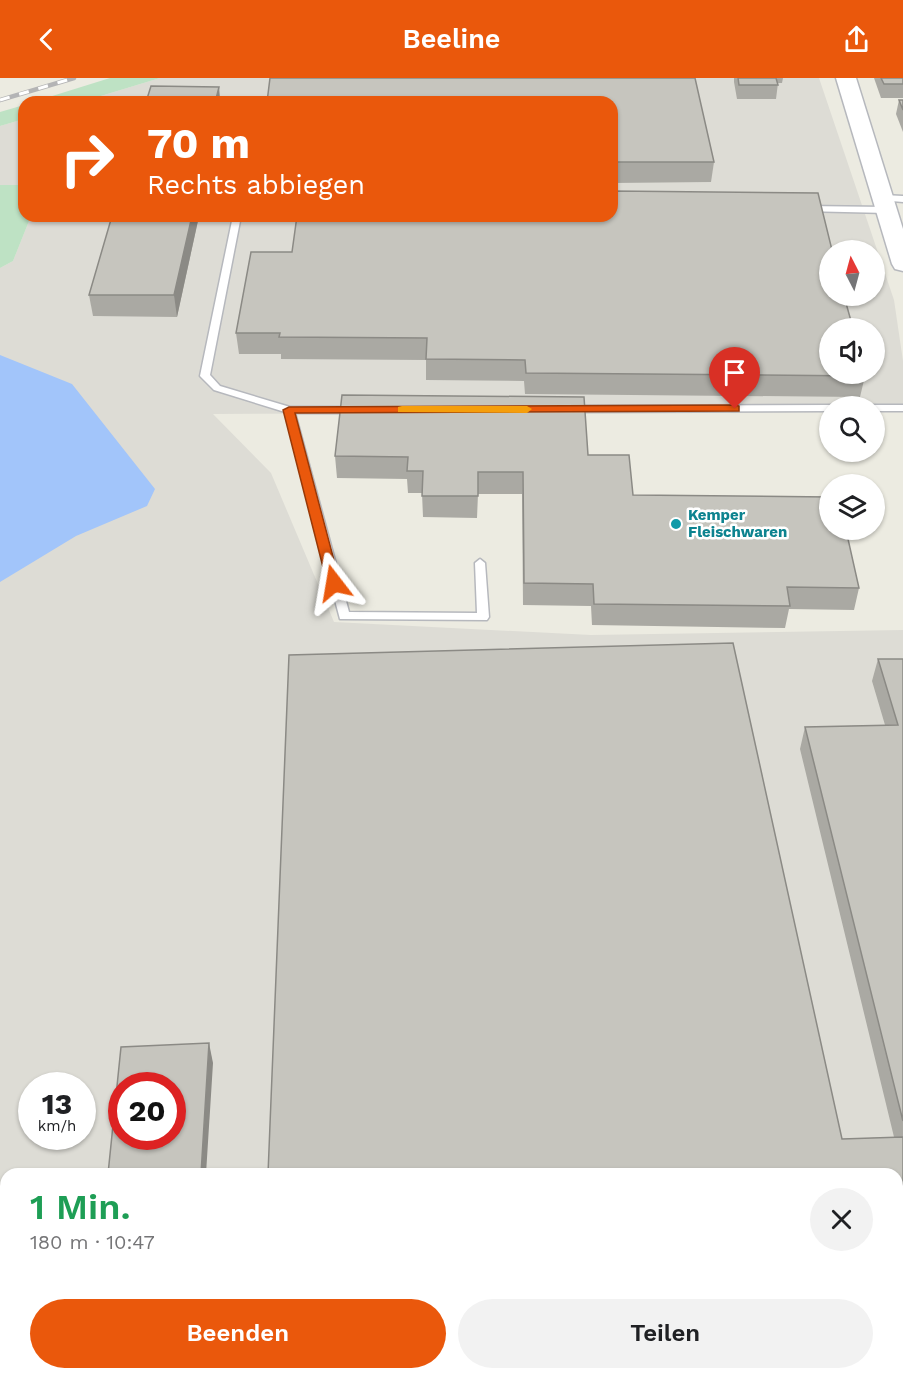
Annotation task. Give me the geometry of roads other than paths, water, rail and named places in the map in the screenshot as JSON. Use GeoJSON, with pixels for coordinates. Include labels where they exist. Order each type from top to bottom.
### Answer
{"type":"FeatureCollection","features":[{"type":"Feature","properties":{"kind":"street"},"geometry":{"type":"LineString","coordinates":[[846,78],[891,202],[903,264]]}},
{"type":"Feature","properties":{"kind":"lane"},"geometry":{"type":"LineString","coordinates":[[791,209],[891,202]]}},
{"type":"Feature","properties":{"kind":"lane"},"geometry":{"type":"LineString","coordinates":[[236,222],[206,376],[217,388],[289,410],[371,410]]}},
{"type":"Feature","properties":{"kind":"lane"},"geometry":{"type":"LineString","coordinates":[[559,409],[819,408]]}},
{"type":"Feature","properties":{"kind":"lane"},"geometry":{"type":"LineString","coordinates":[[885,408],[903,408]]}},
{"type":"Feature","properties":{"kind":"lane"},"geometry":{"type":"LineString","coordinates":[[289,410],[344,616],[483,617],[480,563]]}},
{"type":"Feature","properties":{"kind":"water"},"geometry":{"type":"Polygon","coordinates":[[[0,355],[72,384],[155,489],[147,506],[76,536],[0,582],[0,355]]]}},
{"type":"Feature","properties":{"kind":"railway"},"geometry":{"type":"LineString","coordinates":[[0,100],[74,78]]}},
{"type":"Feature","properties":{"kind":"place","name":"Kemper Fleischwaren"},"geometry":{"type":"Point","coordinates":[676,524]}}]}
